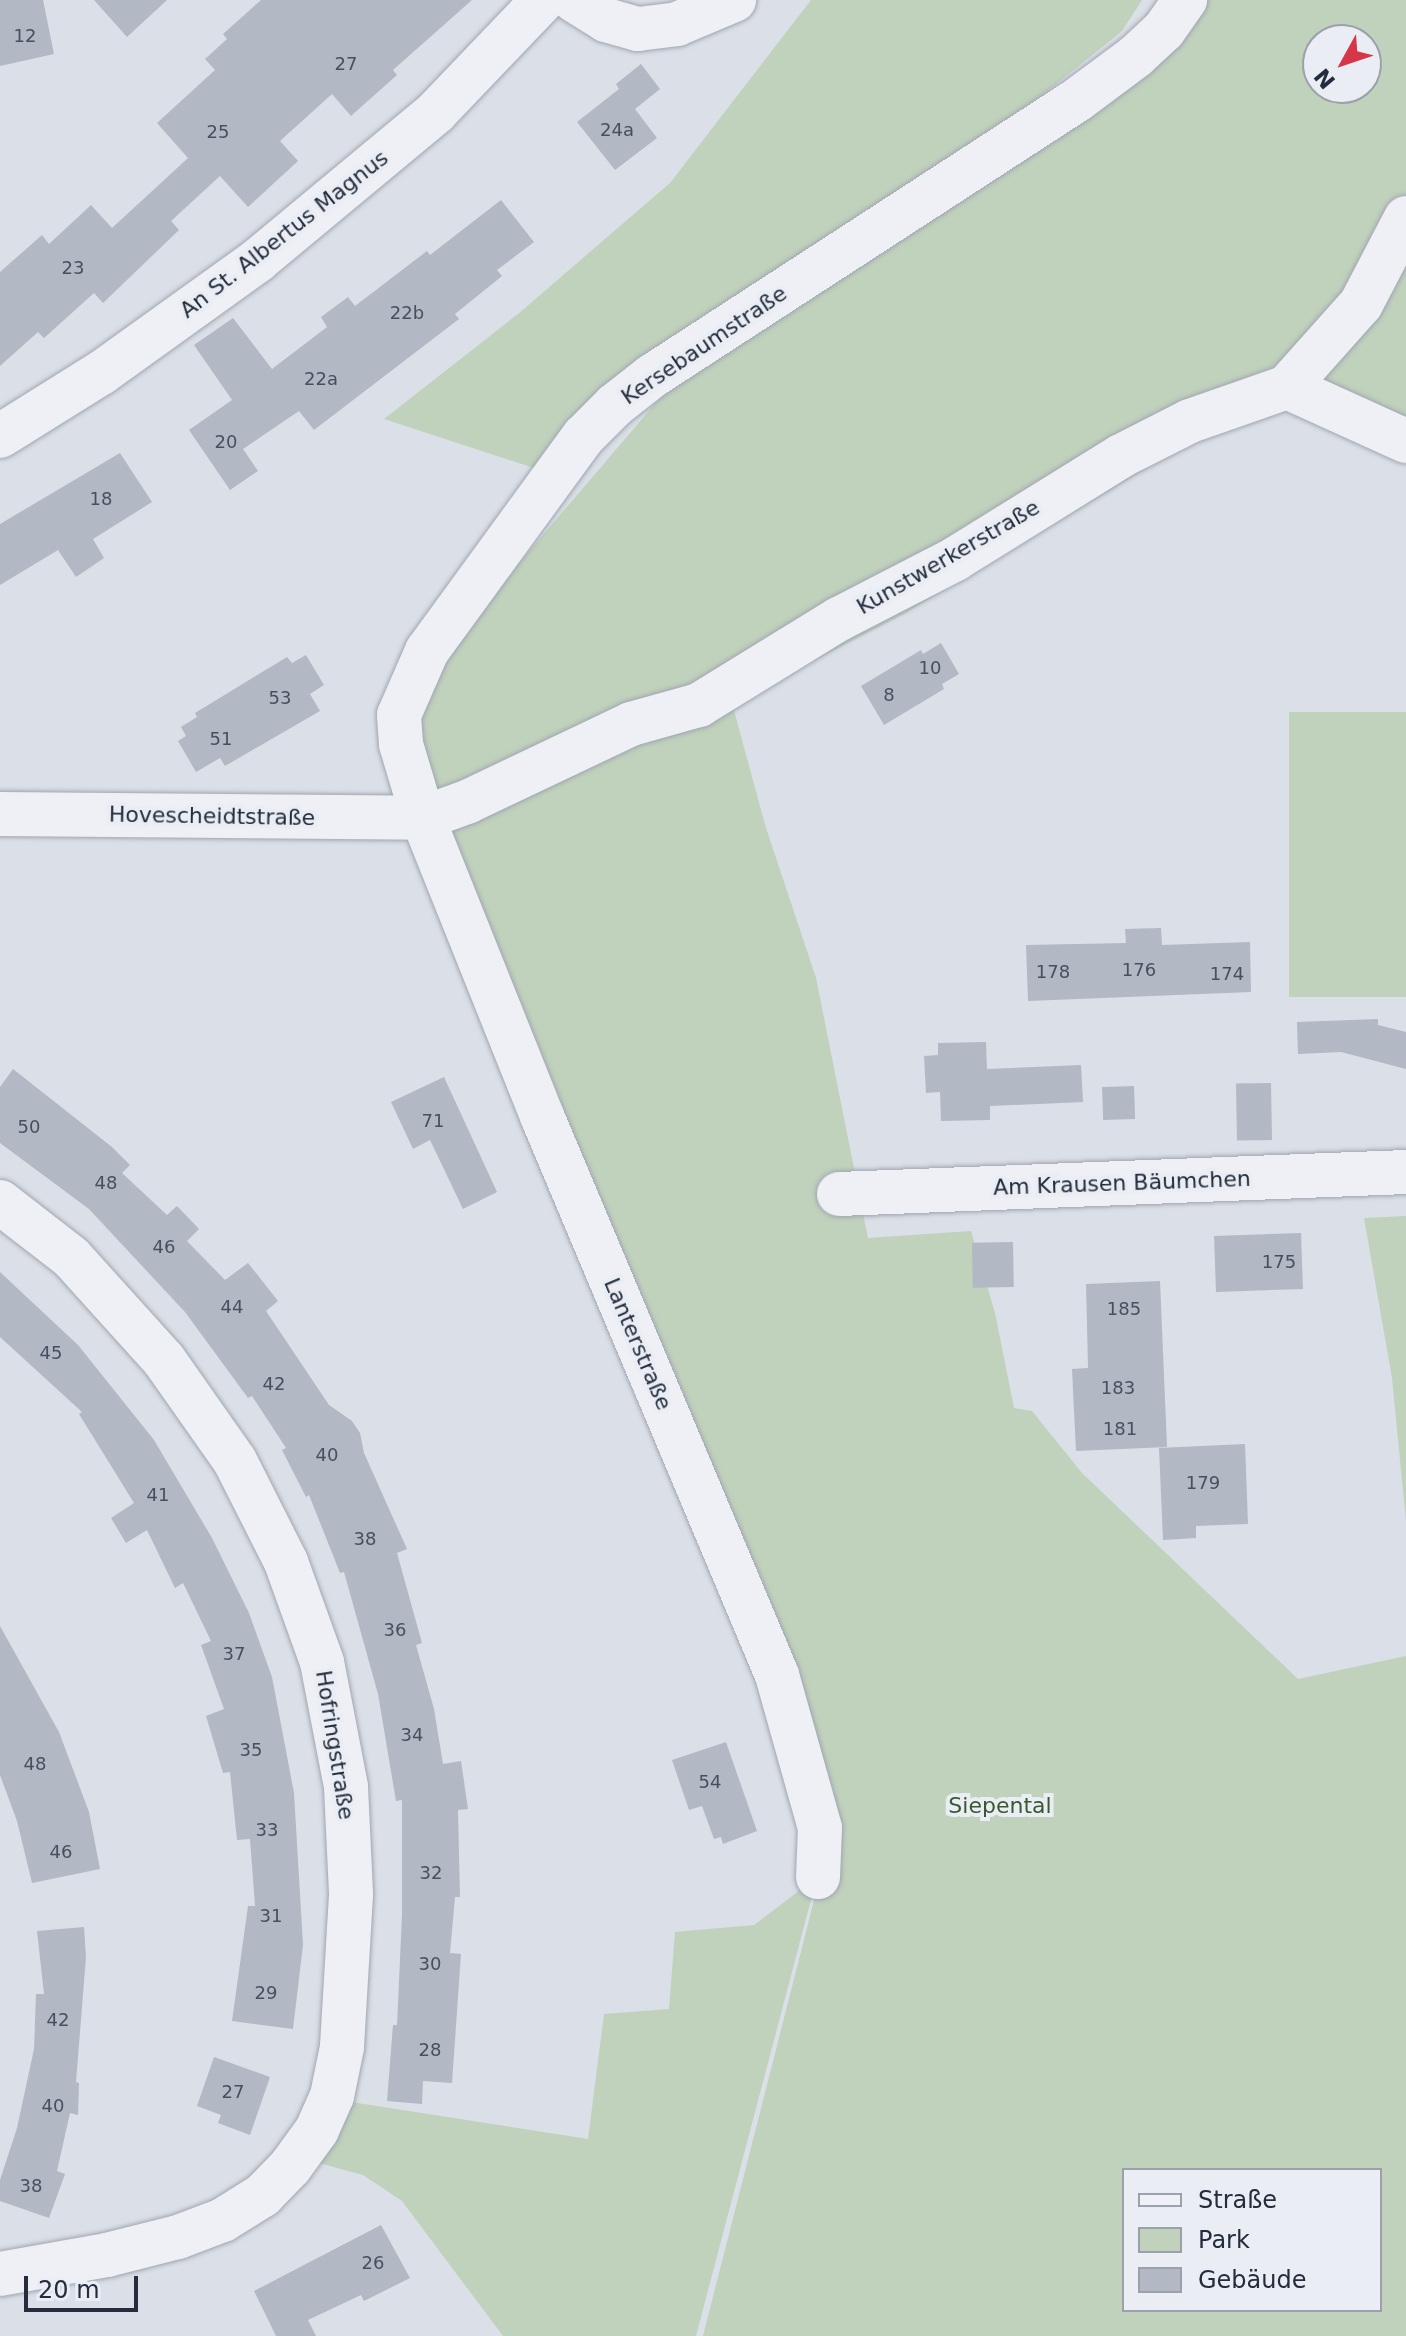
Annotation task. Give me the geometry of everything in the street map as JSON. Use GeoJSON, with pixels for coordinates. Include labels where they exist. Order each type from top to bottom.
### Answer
{"type":"FeatureCollection","features":[{"type":"Feature","properties":{"kind":"street","name":"An St. Albertus Magnus"},"geometry":{"type":"LineString","coordinates":[[0,436],[101,373],[258,260],[436,112],[543,0]]}},
{"type":"Feature","properties":{"kind":"street"},"geometry":{"type":"LineString","coordinates":[[574,0],[606,20],[638,29],[677,24],[734,0]]}},
{"type":"Feature","properties":{"kind":"street","name":"Kersebaumstraße"},"geometry":{"type":"LineString","coordinates":[[423,818],[401,744],[399,715],[410,683],[427,651],[584,436],[652,376],[1077,100],[1136,56],[1164,30],[1185,0]]}},
{"type":"Feature","properties":{"kind":"street","name":"Kunstwerkerstraße"},"geometry":{"type":"LineString","coordinates":[[423,818],[467,802],[631,724],[699,705],[839,619],[955,559],[1121,456],[1190,421],[1287,387],[1361,304],[1406,218]]}},
{"type":"Feature","properties":{"kind":"street"},"geometry":{"type":"LineString","coordinates":[[1287,387],[1406,441]]}},
{"type":"Feature","properties":{"kind":"street","name":"Hovescheidtstraße"},"geometry":{"type":"LineString","coordinates":[[0,814],[423,818]]}},
{"type":"Feature","properties":{"kind":"street","name":"Lanterstraße"},"geometry":{"type":"LineString","coordinates":[[423,818],[542,1116],[777,1675],[820,1828],[818,1877]]}},
{"type":"Feature","properties":{"kind":"street","name":"Am Krausen Bäumchen"},"geometry":{"type":"LineString","coordinates":[[839,1194],[1406,1172]]}},
{"type":"Feature","properties":{"kind":"street","name":"Hofringstraße"},"geometry":{"type":"LineString","coordinates":[[0,1202],[81,1268],[164,1360],[235,1461],[286,1562],[322,1662],[346,1787],[351,1895],[342,2047],[332,2096],[317,2130],[290,2167],[263,2195],[223,2220],[178,2237],[107,2255],[0,2274]]}},
{"type":"Feature","properties":{"kind":"green space"},"geometry":{"type":"Polygon","coordinates":[[[811,0],[1142,0],[1122,31],[956,165],[537,469],[384,419],[518,314],[670,183],[811,0]]]}},
{"type":"Feature","properties":{"kind":"green space","name":"Siepental"},"geometry":{"type":"Polygon","coordinates":[[[1193,0],[1406,0],[1406,457],[1290,410],[1243,415],[1175,451],[906,613],[732,703],[766,828],[816,978],[868,1238],[971,1231],[995,1313],[1014,1408],[1032,1411],[1082,1473],[1298,1679],[1406,1656],[1406,2336],[703,2336],[820,1877],[821,1827],[425,814],[410,701],[438,658],[665,392],[1193,0]]]}},
{"type":"Feature","properties":{"kind":"green space"},"geometry":{"type":"Polygon","coordinates":[[[1289,712],[1406,712],[1406,997],[1289,997],[1289,712]]]}},
{"type":"Feature","properties":{"kind":"green space"},"geometry":{"type":"Polygon","coordinates":[[[1406,1216],[1406,1521],[1392,1378],[1364,1218],[1406,1216]]]}},
{"type":"Feature","properties":{"kind":"green space"},"geometry":{"type":"Polygon","coordinates":[[[817,1877],[696,2336],[503,2336],[402,2201],[363,2175],[308,2160],[338,2100],[588,2139],[604,2014],[669,2009],[675,1932],[754,1925],[817,1877]]]}},
{"type":"Feature","properties":{"kind":"building"},"geometry":{"type":"Polygon","coordinates":[[[0,0],[43,0],[54,54],[0,66],[0,0]]]}},
{"type":"Feature","properties":{"kind":"building"},"geometry":{"type":"Polygon","coordinates":[[[94,0],[167,0],[127,37],[94,0]]]}},
{"type":"Feature","properties":{"kind":"building"},"geometry":{"type":"Polygon","coordinates":[[[261,0],[472,0],[393,70],[397,75],[351,116],[332,94],[280,141],[298,161],[248,207],[220,176],[171,221],[179,230],[103,303],[94,293],[44,338],[38,332],[0,366],[0,272],[42,235],[49,244],[91,205],[112,228],[188,158],[157,123],[215,70],[205,59],[227,39],[223,34],[261,0]]]}},
{"type":"Feature","properties":{"kind":"building"},"geometry":{"type":"Polygon","coordinates":[[[641,64],[660,89],[635,109],[657,138],[615,170],[577,122],[619,89],[616,84],[641,64]]]}},
{"type":"Feature","properties":{"kind":"building"},"geometry":{"type":"Polygon","coordinates":[[[501,200],[534,242],[497,270],[502,276],[455,314],[459,319],[314,430],[299,411],[243,449],[258,471],[230,490],[189,430],[232,400],[194,345],[233,318],[272,369],[327,327],[321,317],[348,297],[355,306],[427,251],[430,255],[501,200]]]}},
{"type":"Feature","properties":{"kind":"building"},"geometry":{"type":"Polygon","coordinates":[[[120,453],[152,502],[93,539],[104,558],[76,577],[58,550],[0,585],[0,524],[120,453]]]}},
{"type":"Feature","properties":{"kind":"building"},"geometry":{"type":"Polygon","coordinates":[[[941,643],[959,674],[942,684],[944,689],[884,725],[861,686],[921,650],[923,654],[941,643]]]}},
{"type":"Feature","properties":{"kind":"building"},"geometry":{"type":"Polygon","coordinates":[[[306,655],[324,685],[310,694],[320,711],[225,766],[220,758],[196,772],[178,741],[186,736],[181,727],[197,717],[195,713],[287,657],[292,663],[306,655]]]}},
{"type":"Feature","properties":{"kind":"building"},"geometry":{"type":"Polygon","coordinates":[[[1161,928],[1162,945],[1250,942],[1251,992],[1028,1001],[1026,945],[1126,943],[1125,929],[1161,928]]]}},
{"type":"Feature","properties":{"kind":"building"},"geometry":{"type":"Polygon","coordinates":[[[1378,1019],[1378,1025],[1406,1032],[1406,1069],[1341,1052],[1298,1054],[1297,1022],[1378,1019]]]}},
{"type":"Feature","properties":{"kind":"building"},"geometry":{"type":"Polygon","coordinates":[[[986,1042],[987,1069],[1081,1065],[1083,1102],[990,1106],[990,1120],[941,1121],[940,1092],[926,1093],[924,1056],[938,1055],[938,1043],[986,1042]]]}},
{"type":"Feature","properties":{"kind":"building"},"geometry":{"type":"Polygon","coordinates":[[[13,1069],[112,1147],[130,1165],[122,1173],[167,1215],[177,1206],[199,1229],[187,1241],[225,1280],[248,1263],[278,1301],[266,1311],[329,1405],[352,1421],[360,1433],[364,1453],[407,1549],[397,1553],[422,1643],[416,1645],[434,1709],[443,1764],[461,1761],[468,1809],[458,1810],[460,1897],[455,1897],[450,1953],[461,1954],[452,2083],[423,2081],[422,2104],[387,2101],[393,2025],[397,2025],[402,1915],[402,1800],[396,1801],[378,1694],[344,1572],[340,1573],[309,1495],[306,1497],[282,1450],[286,1448],[252,1396],[248,1398],[185,1312],[89,1209],[0,1143],[0,1087],[13,1069]]]}},
{"type":"Feature","properties":{"kind":"building"},"geometry":{"type":"Polygon","coordinates":[[[444,1077],[497,1192],[463,1209],[430,1140],[413,1149],[391,1102],[444,1077]]]}},
{"type":"Feature","properties":{"kind":"building"},"geometry":{"type":"Polygon","coordinates":[[[1271,1083],[1272,1140],[1237,1141],[1236,1084],[1271,1083]]]}},
{"type":"Feature","properties":{"kind":"building"},"geometry":{"type":"Polygon","coordinates":[[[1134,1086],[1135,1119],[1103,1120],[1102,1087],[1134,1086]]]}},
{"type":"Feature","properties":{"kind":"building"},"geometry":{"type":"Polygon","coordinates":[[[1301,1233],[1303,1289],[1216,1292],[1214,1236],[1301,1233]]]}},
{"type":"Feature","properties":{"kind":"building"},"geometry":{"type":"Polygon","coordinates":[[[1013,1242],[1014,1287],[973,1288],[972,1243],[1013,1242]]]}},
{"type":"Feature","properties":{"kind":"building"},"geometry":{"type":"Polygon","coordinates":[[[0,1272],[78,1345],[154,1440],[212,1538],[249,1613],[272,1677],[294,1793],[303,1945],[293,2029],[232,2021],[248,1906],[255,1906],[250,1839],[237,1840],[230,1772],[223,1773],[206,1716],[224,1709],[201,1645],[211,1641],[183,1583],[175,1588],[147,1530],[126,1543],[111,1518],[134,1503],[79,1414],[82,1412],[0,1337],[0,1272]]]}},
{"type":"Feature","properties":{"kind":"building"},"geometry":{"type":"Polygon","coordinates":[[[1160,1281],[1167,1447],[1076,1451],[1072,1369],[1088,1368],[1086,1284],[1160,1281]]]}},
{"type":"Feature","properties":{"kind":"building"},"geometry":{"type":"Polygon","coordinates":[[[1245,1444],[1248,1524],[1196,1526],[1196,1538],[1163,1540],[1159,1448],[1245,1444]]]}},
{"type":"Feature","properties":{"kind":"building"},"geometry":{"type":"Polygon","coordinates":[[[0,1626],[59,1732],[89,1812],[100,1869],[32,1883],[17,1821],[0,1775],[0,1626]]]}},
{"type":"Feature","properties":{"kind":"building"},"geometry":{"type":"Polygon","coordinates":[[[726,1742],[757,1831],[723,1844],[721,1837],[714,1839],[702,1806],[689,1810],[672,1760],[726,1742]]]}},
{"type":"Feature","properties":{"kind":"building"},"geometry":{"type":"Polygon","coordinates":[[[84,1927],[86,1957],[76,2082],[79,2083],[78,2115],[70,2113],[57,2171],[65,2174],[49,2218],[0,2201],[0,2180],[17,2128],[34,2049],[36,1994],[44,1994],[37,1931],[84,1927]]]}},
{"type":"Feature","properties":{"kind":"building"},"geometry":{"type":"Polygon","coordinates":[[[214,2057],[270,2077],[250,2135],[218,2123],[221,2115],[197,2106],[214,2057]]]}},
{"type":"Feature","properties":{"kind":"building"},"geometry":{"type":"Polygon","coordinates":[[[381,2225],[410,2278],[364,2301],[361,2295],[308,2320],[316,2336],[276,2336],[254,2291],[381,2225]]]}}]}
